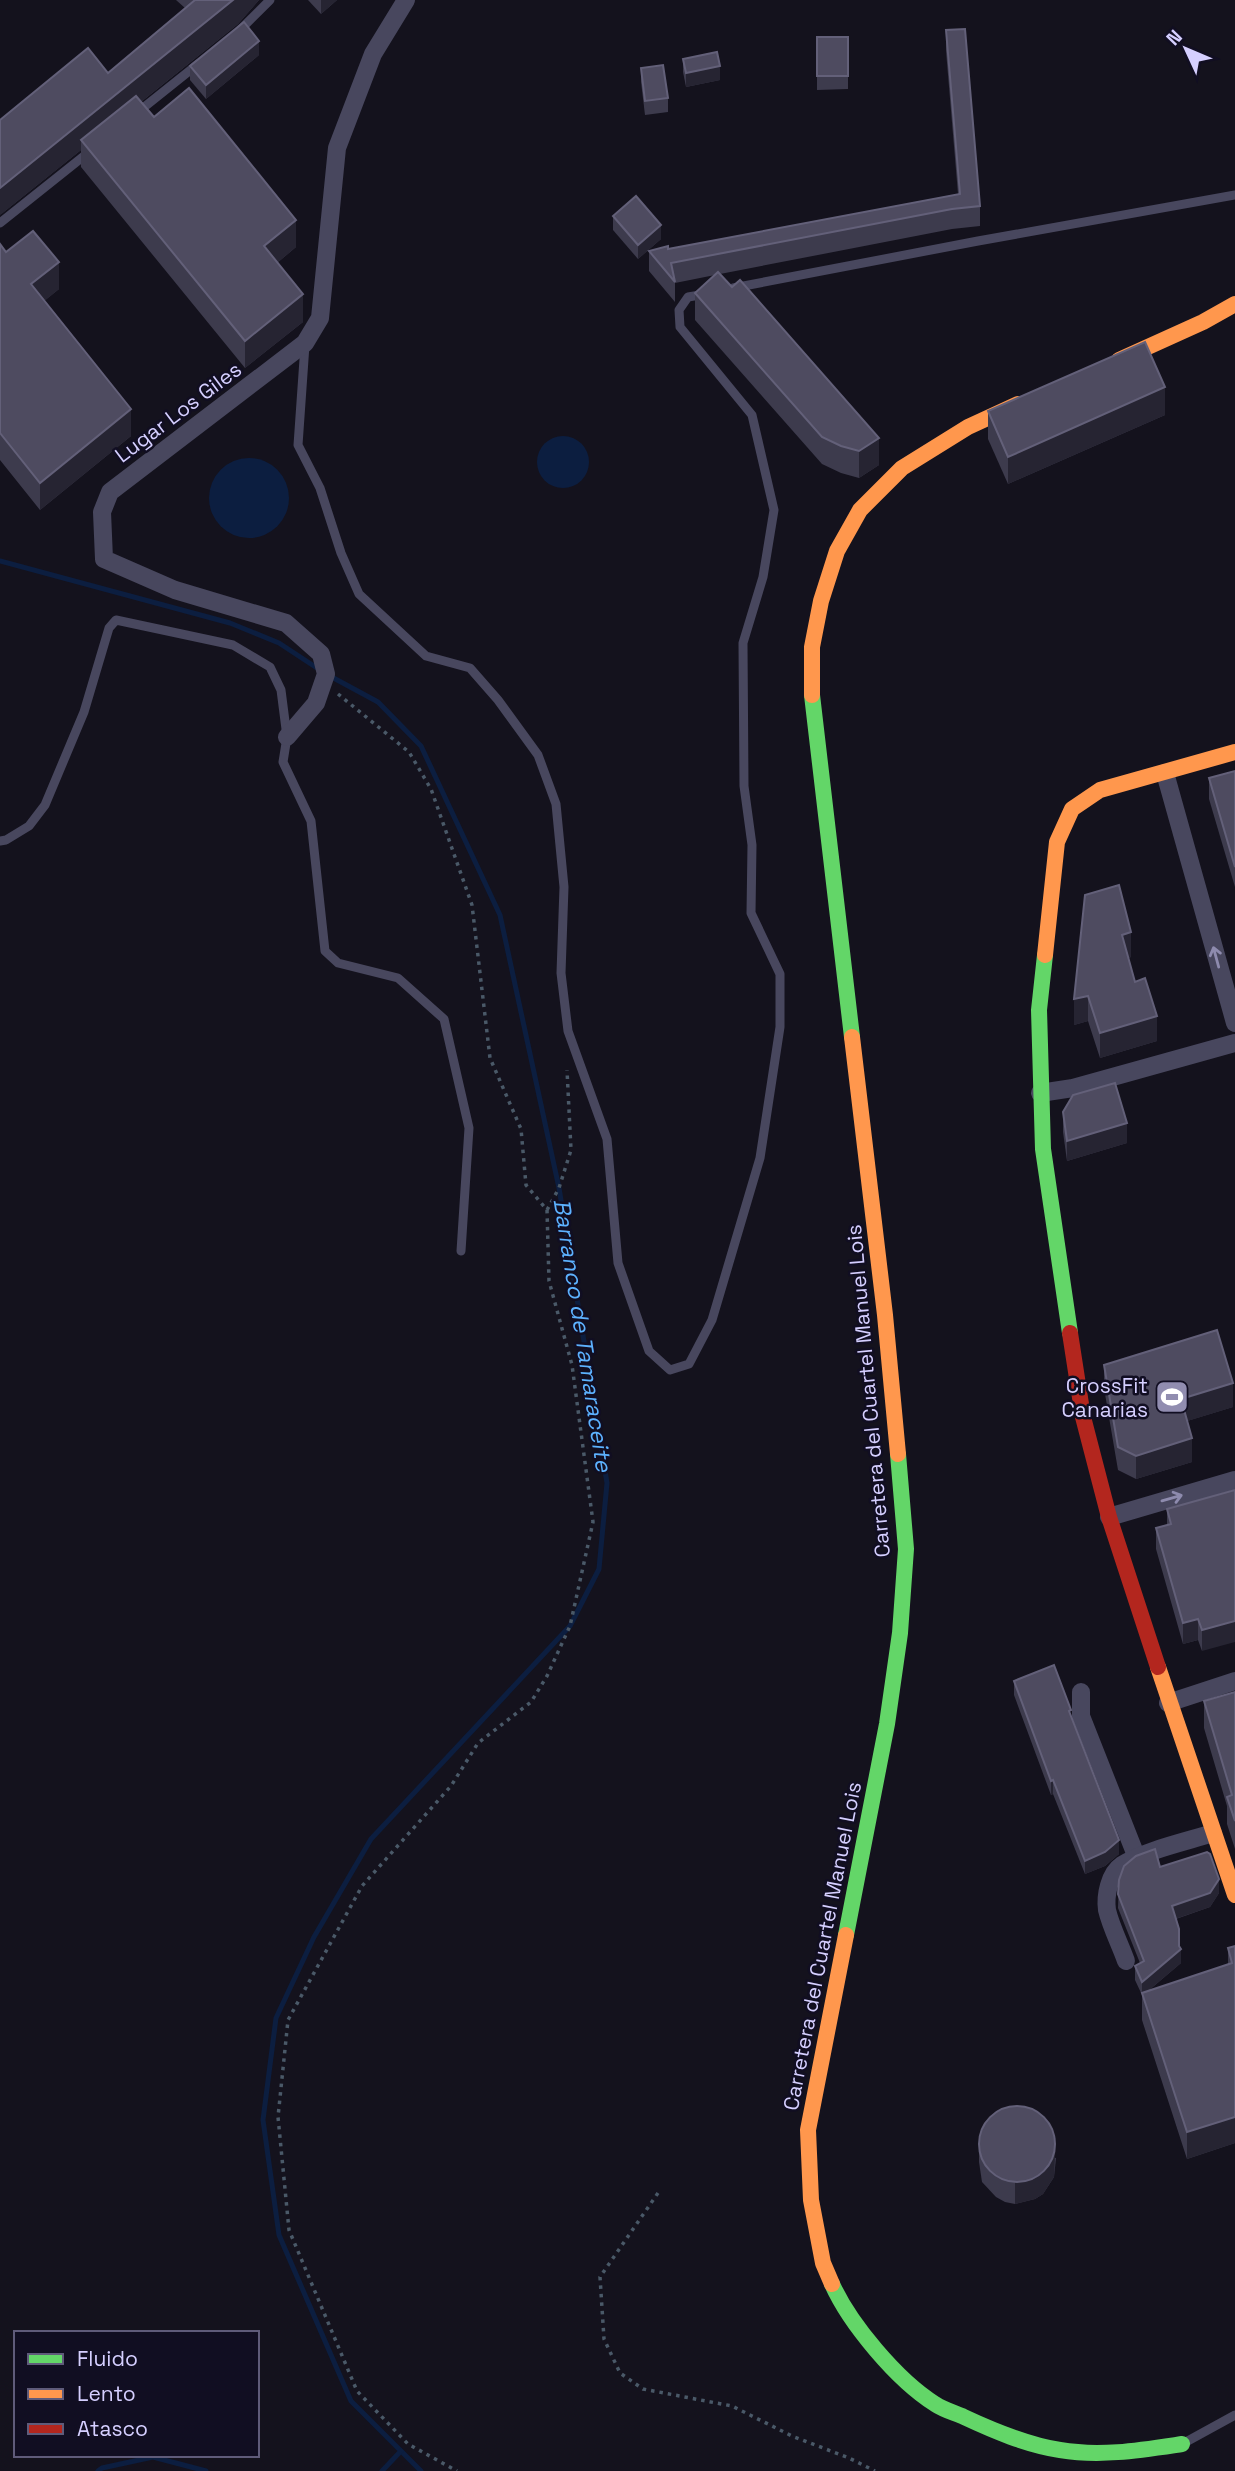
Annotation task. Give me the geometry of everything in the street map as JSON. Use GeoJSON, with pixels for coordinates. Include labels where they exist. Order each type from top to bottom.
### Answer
{"type":"FeatureCollection","features":[{"type":"Feature","properties":{"kind":"street","name":"Lugar Los Giles"},"geometry":{"type":"LineString","coordinates":[[322,680],[326,674],[321,654],[286,623],[175,590],[104,559],[102,512],[110,492],[305,344],[320,318],[337,148],[373,54],[406,0]]}},
{"type":"Feature","properties":{"kind":"street"},"geometry":{"type":"LineString","coordinates":[[1104,366],[1203,322],[1235,304]]}},
{"type":"Feature","properties":{"kind":"street","name":"Carretera del Cuartel Manuel Lois"},"geometry":{"type":"LineString","coordinates":[[1030,399],[968,427],[902,468],[860,510],[837,551],[821,601],[812,647],[812,708],[885,1315],[906,1549],[900,1633],[887,1724],[808,2130],[811,2200],[823,2263],[839,2299],[867,2340],[897,2372],[935,2404],[999,2433],[1060,2450],[1121,2453],[1182,2444]]}},
{"type":"Feature","properties":{"kind":"street"},"geometry":{"type":"LineString","coordinates":[[287,737],[316,703],[322,680]]}},
{"type":"Feature","properties":{"kind":"street"},"geometry":{"type":"LineString","coordinates":[[1235,752],[1100,790],[1072,809],[1057,842],[1039,1010],[1043,1149],[1083,1417],[1109,1517],[1168,1703],[1235,1895]]}},
{"type":"Feature","properties":{"kind":"street"},"geometry":{"type":"LineString","coordinates":[[1165,773],[1235,1023]]}},
{"type":"Feature","properties":{"kind":"street"},"geometry":{"type":"LineString","coordinates":[[1040,1093],[1073,1088],[1235,1043]]}},
{"type":"Feature","properties":{"kind":"street"},"geometry":{"type":"LineString","coordinates":[[1109,1517],[1235,1480]]}},
{"type":"Feature","properties":{"kind":"street"},"geometry":{"type":"LineString","coordinates":[[1168,1703],[1235,1681]]}},
{"type":"Feature","properties":{"kind":"street"},"geometry":{"type":"LineString","coordinates":[[1080,1692],[1081,1716],[1137,1858]]}},
{"type":"Feature","properties":{"kind":"street"},"geometry":{"type":"LineString","coordinates":[[1125,1961],[1107,1910],[1112,1877],[1120,1866],[1137,1858],[1213,1833]]}},
{"type":"Feature","properties":{"kind":"lane"},"geometry":{"type":"LineString","coordinates":[[235,34],[270,0]]}},
{"type":"Feature","properties":{"kind":"lane"},"geometry":{"type":"LineString","coordinates":[[129,119],[203,60]]}},
{"type":"Feature","properties":{"kind":"lane"},"geometry":{"type":"LineString","coordinates":[[0,223],[97,145]]}},
{"type":"Feature","properties":{"kind":"lane"},"geometry":{"type":"LineString","coordinates":[[728,289],[1235,195]]}},
{"type":"Feature","properties":{"kind":"lane"},"geometry":{"type":"LineString","coordinates":[[305,344],[298,445],[320,488],[341,553],[359,594],[426,656],[470,668],[498,700],[538,755],[556,804],[565,887],[561,973],[568,1031],[607,1139],[618,1263],[649,1351],[670,1370],[689,1364],[712,1320],[760,1158],[780,1027],[780,974],[751,913],[752,845],[744,786],[743,643],[763,577],[774,510],[752,415],[680,327],[679,310],[688,297],[715,292]]}},
{"type":"Feature","properties":{"kind":"lane"},"geometry":{"type":"LineString","coordinates":[[0,841],[29,826],[45,805],[84,712],[109,628],[116,620],[233,645],[270,667],[281,690],[287,737],[283,762],[311,821],[325,951],[338,963],[398,978],[444,1019],[469,1128],[461,1251]]}},
{"type":"Feature","properties":{"kind":"lane"},"geometry":{"type":"LineString","coordinates":[[1182,2444],[1235,2415]]}},
{"type":"Feature","properties":{"kind":"path"},"geometry":{"type":"LineString","coordinates":[[322,680],[408,752],[431,789],[472,905],[490,1058],[521,1129],[526,1185],[547,1210]]}},
{"type":"Feature","properties":{"kind":"path"},"geometry":{"type":"LineString","coordinates":[[457,2471],[408,2444],[357,2392],[289,2230],[278,2117],[288,2020],[362,1886],[451,1786],[478,1743],[531,1702],[547,1676],[570,1626],[593,1522],[572,1365],[549,1281],[547,1210],[559,1188],[571,1150],[567,1066]]}},
{"type":"Feature","properties":{"kind":"path"},"geometry":{"type":"LineString","coordinates":[[658,2193],[600,2277],[604,2339],[620,2373],[643,2389],[732,2406],[792,2436],[875,2471]]}},
{"type":"Feature","properties":{"kind":"water"},"geometry":{"type":"Polygon","coordinates":[[[563,436],[573,438],[581,444],[587,452],[587,472],[581,480],[573,486],[563,488],[553,486],[545,480],[539,472],[537,462],[539,452],[545,444],[553,438],[563,436]]]}},
{"type":"Feature","properties":{"kind":"water"},"geometry":{"type":"Polygon","coordinates":[[[249,458],[264,461],[277,470],[286,483],[289,498],[286,513],[277,526],[264,535],[249,538],[234,535],[221,526],[212,513],[209,498],[212,483],[221,470],[234,461],[249,458]]]}},
{"type":"Feature","properties":{"kind":"building"},"geometry":{"type":"Polygon","coordinates":[[[195,0],[233,0],[0,188],[0,120],[88,48],[108,73],[195,0]]]}},
{"type":"Feature","properties":{"kind":"building"},"geometry":{"type":"Polygon","coordinates":[[[244,22],[259,41],[206,85],[190,66],[244,22]]]}},
{"type":"Feature","properties":{"kind":"building"},"geometry":{"type":"Polygon","coordinates":[[[965,29],[980,206],[952,209],[671,263],[675,282],[649,251],[960,194],[946,30],[965,29]]]}},
{"type":"Feature","properties":{"kind":"building"},"geometry":{"type":"Polygon","coordinates":[[[817,37],[848,37],[848,76],[817,76],[817,37]]]}},
{"type":"Feature","properties":{"kind":"building"},"geometry":{"type":"Polygon","coordinates":[[[717,52],[720,66],[686,73],[683,59],[717,52]]]}},
{"type":"Feature","properties":{"kind":"building"},"geometry":{"type":"Polygon","coordinates":[[[663,65],[668,98],[645,101],[641,68],[663,65]]]}},
{"type":"Feature","properties":{"kind":"building"},"geometry":{"type":"Polygon","coordinates":[[[189,88],[296,220],[264,246],[303,294],[245,341],[81,140],[136,96],[154,117],[189,88]]]}},
{"type":"Feature","properties":{"kind":"building"},"geometry":{"type":"Polygon","coordinates":[[[636,196],[661,225],[638,245],[613,216],[636,196]]]}},
{"type":"Feature","properties":{"kind":"building"},"geometry":{"type":"Polygon","coordinates":[[[33,231],[59,262],[31,284],[131,409],[40,483],[0,433],[0,244],[6,252],[33,231]]]}},
{"type":"Feature","properties":{"kind":"building"},"geometry":{"type":"Polygon","coordinates":[[[718,272],[732,287],[740,280],[879,438],[859,451],[822,437],[695,293],[718,272]]]}},
{"type":"Feature","properties":{"kind":"building"},"geometry":{"type":"Polygon","coordinates":[[[1145,342],[1165,387],[1008,457],[988,411],[1145,342]]]}},
{"type":"Feature","properties":{"kind":"building"},"geometry":{"type":"Polygon","coordinates":[[[1235,771],[1235,867],[1209,778],[1235,771]]]}},
{"type":"Feature","properties":{"kind":"building"},"geometry":{"type":"Polygon","coordinates":[[[1119,885],[1131,932],[1122,935],[1135,982],[1145,978],[1157,1016],[1100,1033],[1088,996],[1074,999],[1085,895],[1119,885]]]}},
{"type":"Feature","properties":{"kind":"building"},"geometry":{"type":"Polygon","coordinates":[[[1115,1083],[1127,1123],[1067,1141],[1063,1112],[1073,1095],[1115,1083]]]}},
{"type":"Feature","properties":{"kind":"building"},"geometry":{"type":"Polygon","coordinates":[[[1217,1330],[1233,1383],[1181,1399],[1192,1438],[1136,1456],[1118,1447],[1104,1365],[1217,1330]]]}},
{"type":"Feature","properties":{"kind":"building"},"geometry":{"type":"Polygon","coordinates":[[[1235,1490],[1235,1621],[1202,1630],[1198,1619],[1183,1623],[1156,1528],[1171,1524],[1167,1509],[1235,1490]]]}},
{"type":"Feature","properties":{"kind":"building"},"geometry":{"type":"Polygon","coordinates":[[[1054,1665],[1119,1840],[1105,1852],[1085,1861],[1053,1780],[1051,1781],[1014,1681],[1054,1665]]]}},
{"type":"Feature","properties":{"kind":"building"},"geometry":{"type":"Polygon","coordinates":[[[1235,1692],[1235,1821],[1227,1797],[1232,1795],[1204,1701],[1235,1692]]]}},
{"type":"Feature","properties":{"kind":"building"},"geometry":{"type":"Polygon","coordinates":[[[1155,1849],[1160,1867],[1207,1852],[1219,1879],[1210,1893],[1172,1906],[1179,1929],[1181,1949],[1142,1982],[1135,1966],[1144,1961],[1118,1894],[1119,1880],[1124,1866],[1136,1856],[1155,1849]]]}},
{"type":"Feature","properties":{"kind":"building"},"geometry":{"type":"Polygon","coordinates":[[[1235,1946],[1235,2117],[1187,2132],[1142,1993],[1232,1963],[1228,1948],[1235,1946]]]}},
{"type":"Feature","properties":{"kind":"building"},"geometry":{"type":"Polygon","coordinates":[[[1017,2106],[1032,2109],[1044,2117],[1052,2129],[1055,2144],[1052,2159],[1044,2171],[1032,2179],[1017,2182],[1002,2179],[990,2171],[982,2159],[979,2144],[982,2129],[990,2117],[1002,2109],[1017,2106]]]}},
{"type":"Feature","properties":{"kind":"waterway","name":"Barranco de Tamaraceite"},"geometry":{"type":"LineString","coordinates":[[0,561],[230,623],[279,643],[320,670]]}},
{"type":"Feature","properties":{"kind":"waterway","name":"Barranco de Tamaraceite"},"geometry":{"type":"LineString","coordinates":[[328,675],[378,702],[421,746],[500,915],[559,1188],[607,1483],[599,1569],[570,1626],[371,1839],[314,1937],[276,2018],[263,2120],[279,2235],[351,2401],[421,2471]]}},
{"type":"Feature","properties":{"kind":"waterway"},"geometry":{"type":"LineString","coordinates":[[382,2471],[401,2451]]}},
{"type":"Feature","properties":{"kind":"waterway"},"geometry":{"type":"LineString","coordinates":[[98,2471],[153,2457],[206,2471]]}},
{"type":"Feature","properties":{"kind":"traffic: fast"},"geometry":{"type":"LineString","coordinates":[[812,695],[852,1037]]}},
{"type":"Feature","properties":{"kind":"traffic: fast"},"geometry":{"type":"LineString","coordinates":[[1045,955],[1039,1010],[1043,1149],[1070,1333]]}},
{"type":"Feature","properties":{"kind":"traffic: fast"},"geometry":{"type":"LineString","coordinates":[[846,1935],[887,1724],[900,1633],[906,1549],[898,1454]]}},
{"type":"Feature","properties":{"kind":"traffic: fast"},"geometry":{"type":"LineString","coordinates":[[832,2284],[862,2333],[890,2366],[920,2394],[946,2410],[1011,2437],[1060,2450],[1106,2453],[1182,2444]]}},
{"type":"Feature","properties":{"kind":"traffic: slow"},"geometry":{"type":"LineString","coordinates":[[1119,360],[1203,322],[1235,304]]}},
{"type":"Feature","properties":{"kind":"traffic: slow"},"geometry":{"type":"LineString","coordinates":[[812,695],[812,647],[821,601],[837,551],[860,510],[902,468],[968,427],[1018,404]]}},
{"type":"Feature","properties":{"kind":"traffic: slow"},"geometry":{"type":"LineString","coordinates":[[1045,955],[1057,842],[1072,809],[1100,790],[1235,752]]}},
{"type":"Feature","properties":{"kind":"traffic: slow"},"geometry":{"type":"LineString","coordinates":[[852,1037],[885,1315],[898,1454]]}},
{"type":"Feature","properties":{"kind":"traffic: slow"},"geometry":{"type":"LineString","coordinates":[[1158,1667],[1235,1895]]}},
{"type":"Feature","properties":{"kind":"traffic: slow"},"geometry":{"type":"LineString","coordinates":[[832,2284],[823,2263],[811,2200],[808,2130],[846,1935]]}},
{"type":"Feature","properties":{"kind":"traffic: jam"},"geometry":{"type":"LineString","coordinates":[[1070,1333],[1083,1417],[1109,1517],[1158,1667]]}},
{"type":"Feature","properties":{"kind":"place","name":"CrossFit Canarias"},"geometry":{"type":"Point","coordinates":[1172,1397]}}]}
